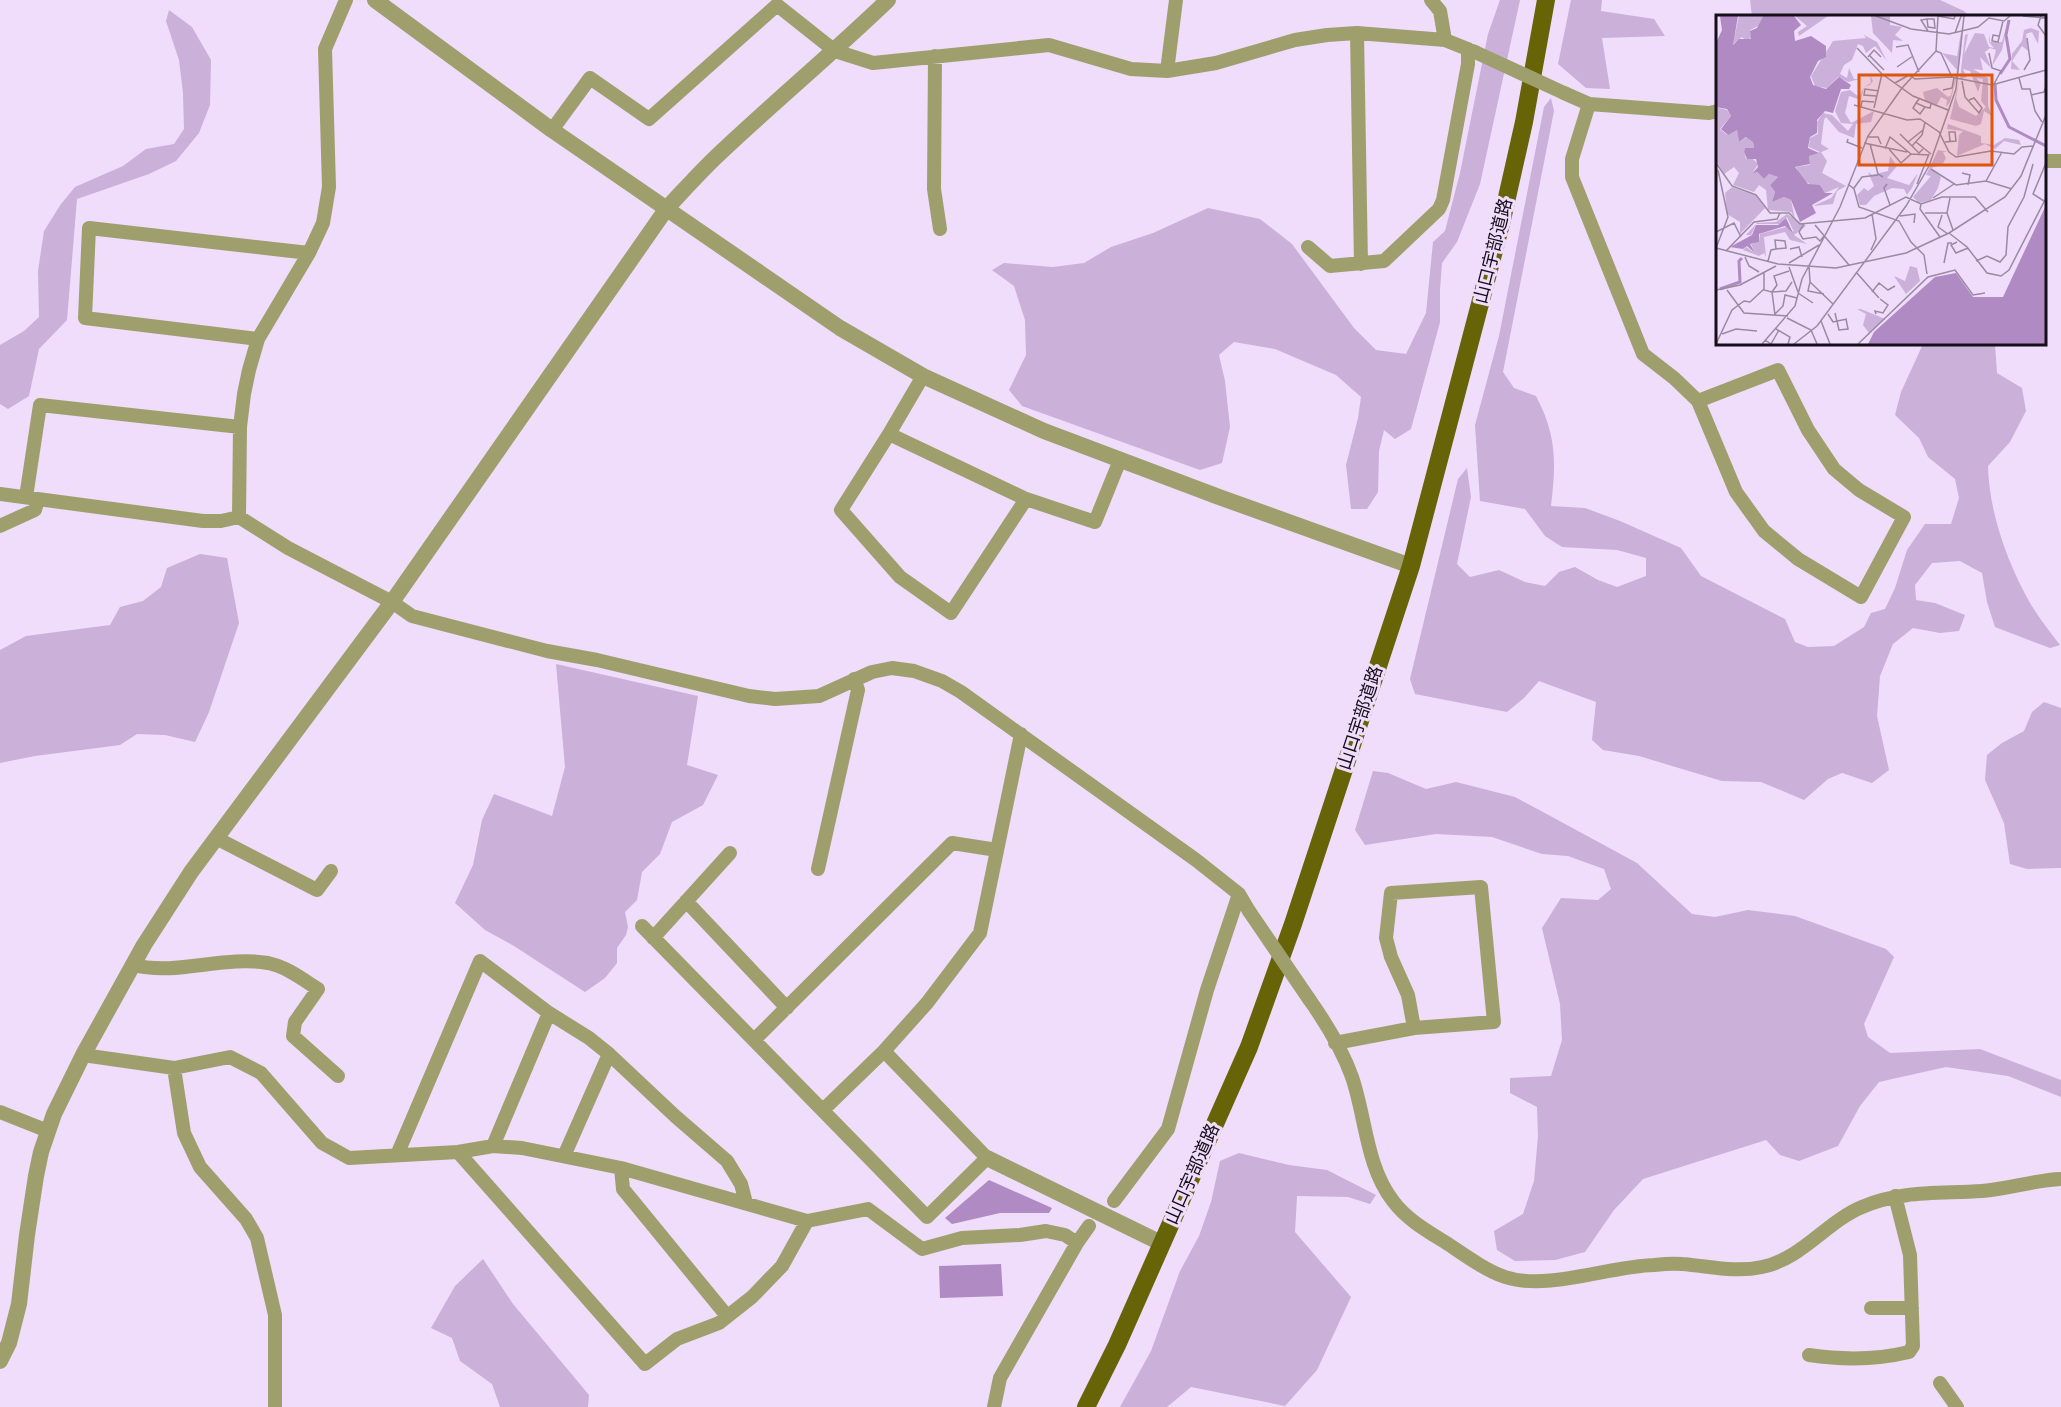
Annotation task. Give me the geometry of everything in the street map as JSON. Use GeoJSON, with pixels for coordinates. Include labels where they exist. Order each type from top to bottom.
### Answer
{"type":"FeatureCollection","features":[{"type":"Feature","properties":{"kind":"main road","name":"山口宇部道路"},"geometry":{"type":"LineString","coordinates":[[1086,1407],[1117,1345],[1249,1047],[1293,924],[1411,566],[1501,224],[1524,122],[1546,0]]}},
{"type":"Feature","properties":{"kind":"street"},"geometry":{"type":"LineString","coordinates":[[239,517],[240,427],[244,394],[258,339],[309,253],[323,223],[329,187],[325,49],[346,0]]}},
{"type":"Feature","properties":{"kind":"street"},"geometry":{"type":"LineString","coordinates":[[375,0],[552,130],[840,328],[922,376],[1044,432],[1411,566]]}},
{"type":"Feature","properties":{"kind":"street"},"geometry":{"type":"LineString","coordinates":[[0,1361],[16,1322],[31,1201],[41,1152],[48,1131],[84,1055],[133,965],[185,882],[392,602],[667,208],[717,156],[795,84],[835,51],[888,0]]}},
{"type":"Feature","properties":{"kind":"street"},"geometry":{"type":"LineString","coordinates":[[1167,71],[1176,0]]}},
{"type":"Feature","properties":{"kind":"street"},"geometry":{"type":"LineString","coordinates":[[1431,0],[1440,11],[1446,40]]}},
{"type":"Feature","properties":{"kind":"street"},"geometry":{"type":"LineString","coordinates":[[552,130],[590,78],[649,119],[777,5],[835,51],[873,63],[1049,45],[1131,69],[1167,71],[1216,63],[1295,40],[1357,33],[1446,40],[1589,104],[1709,113],[1716,111]]}},
{"type":"Feature","properties":{"kind":"street"},"geometry":{"type":"LineString","coordinates":[[1357,33],[1361,264]]}},
{"type":"Feature","properties":{"kind":"street"},"geometry":{"type":"LineString","coordinates":[[1308,247],[1330,266],[1384,261],[1439,209],[1443,200],[1471,51]]}},
{"type":"Feature","properties":{"kind":"street"},"geometry":{"type":"LineString","coordinates":[[935,56],[934,189],[940,229]]}},
{"type":"Feature","properties":{"kind":"street"},"geometry":{"type":"LineString","coordinates":[[1589,104],[1572,159],[1572,177],[1643,354],[1674,378],[1698,401],[1736,492],[1764,531],[1798,560],[1861,597],[1904,517],[1859,490],[1834,469],[1808,430],[1778,370],[1698,401]]}},
{"type":"Feature","properties":{"kind":"street"},"geometry":{"type":"LineString","coordinates":[[2046,161],[2061,160]]}},
{"type":"Feature","properties":{"kind":"street"},"geometry":{"type":"LineString","coordinates":[[258,339],[85,318],[89,228],[309,253]]}},
{"type":"Feature","properties":{"kind":"street"},"geometry":{"type":"LineString","coordinates":[[922,376],[841,510],[900,577],[951,613],[1026,499]]}},
{"type":"Feature","properties":{"kind":"street"},"geometry":{"type":"LineString","coordinates":[[0,526],[35,510],[32,498],[40,405],[240,427]]}},
{"type":"Feature","properties":{"kind":"street"},"geometry":{"type":"LineString","coordinates":[[889,434],[1026,499],[1095,522],[1119,460]]}},
{"type":"Feature","properties":{"kind":"street"},"geometry":{"type":"LineString","coordinates":[[0,494],[203,521],[221,521],[239,517],[288,548],[392,602],[412,616],[547,651],[597,660],[749,696],[775,699],[819,696],[872,672],[892,668],[914,671],[942,681],[1021,734],[1196,860],[1239,894],[1327,1025],[1352,1077],[1370,1149],[1380,1179],[1392,1201],[1406,1216],[1433,1235],[1476,1263],[1506,1277],[1524,1280],[1560,1280],[1641,1265],[1681,1264],[1741,1270],[1764,1267],[1795,1253],[1844,1216],[1861,1207],[1895,1196],[1923,1192],[1984,1191],[2040,1180],[2061,1179]]}},
{"type":"Feature","properties":{"kind":"street"},"geometry":{"type":"LineString","coordinates":[[818,869],[858,690],[854,679]]}},
{"type":"Feature","properties":{"kind":"street"},"geometry":{"type":"LineString","coordinates":[[823,1110],[884,1050],[927,1003],[980,933],[1021,734]]}},
{"type":"Feature","properties":{"kind":"street"},"geometry":{"type":"LineString","coordinates":[[216,838],[317,890],[331,871]]}},
{"type":"Feature","properties":{"kind":"street"},"geometry":{"type":"LineString","coordinates":[[754,1040],[952,843],[997,850]]}},
{"type":"Feature","properties":{"kind":"street"},"geometry":{"type":"LineString","coordinates":[[653,938],[730,853]]}},
{"type":"Feature","properties":{"kind":"street"},"geometry":{"type":"LineString","coordinates":[[1335,1043],[1414,1028],[1494,1022],[1481,888],[1391,893],[1386,938],[1391,957],[1408,995],[1414,1028]]}},
{"type":"Feature","properties":{"kind":"street"},"geometry":{"type":"LineString","coordinates":[[1114,1201],[1168,1129],[1207,990],[1239,894]]}},
{"type":"Feature","properties":{"kind":"street"},"geometry":{"type":"LineString","coordinates":[[686,901],[787,1008]]}},
{"type":"Feature","properties":{"kind":"street"},"geometry":{"type":"LineString","coordinates":[[642,926],[927,1217],[987,1158]]}},
{"type":"Feature","properties":{"kind":"street"},"geometry":{"type":"LineString","coordinates":[[398,1155],[480,961],[549,1013],[589,1038],[609,1054],[726,1161],[741,1184],[746,1203]]}},
{"type":"Feature","properties":{"kind":"street"},"geometry":{"type":"LineString","coordinates":[[133,965],[164,969],[247,962],[268,963],[289,970],[318,989],[295,1023],[293,1035],[339,1076]]}},
{"type":"Feature","properties":{"kind":"street"},"geometry":{"type":"LineString","coordinates":[[492,1146],[549,1013]]}},
{"type":"Feature","properties":{"kind":"street"},"geometry":{"type":"LineString","coordinates":[[884,1050],[987,1158],[1161,1243]]}},
{"type":"Feature","properties":{"kind":"street"},"geometry":{"type":"LineString","coordinates":[[564,1156],[609,1054]]}},
{"type":"Feature","properties":{"kind":"street"},"geometry":{"type":"LineString","coordinates":[[84,1055],[174,1068],[230,1057],[261,1073],[322,1143],[349,1158],[458,1152],[492,1146],[522,1148],[621,1168],[807,1221],[868,1209],[922,1249],[962,1238],[1020,1235],[1046,1231],[1065,1235],[1077,1243]]}},
{"type":"Feature","properties":{"kind":"street"},"geometry":{"type":"LineString","coordinates":[[174,1068],[183,1133],[200,1167],[246,1219],[257,1238],[275,1316],[274,1407]]}},
{"type":"Feature","properties":{"kind":"street"},"geometry":{"type":"LineString","coordinates":[[0,1112],[48,1131]]}},
{"type":"Feature","properties":{"kind":"street"},"geometry":{"type":"LineString","coordinates":[[458,1152],[645,1364],[677,1339],[719,1323],[752,1297],[782,1266],[807,1221]]}},
{"type":"Feature","properties":{"kind":"street"},"geometry":{"type":"LineString","coordinates":[[621,1168],[623,1189],[727,1316]]}},
{"type":"Feature","properties":{"kind":"street"},"geometry":{"type":"LineString","coordinates":[[1809,1355],[1832,1359],[1885,1358],[1909,1352],[1913,1346],[1910,1255],[1895,1196]]}},
{"type":"Feature","properties":{"kind":"street"},"geometry":{"type":"LineString","coordinates":[[999,1405],[1000,1378],[1089,1226]]}},
{"type":"Feature","properties":{"kind":"street"},"geometry":{"type":"LineString","coordinates":[[1871,1308],[1912,1308]]}},
{"type":"Feature","properties":{"kind":"street"},"geometry":{"type":"LineString","coordinates":[[1940,1383],[1957,1407]]}},
{"type":"Feature","properties":{"kind":"shaded area"},"geometry":{"type":"Polygon","coordinates":[[[1500,0],[1520,0],[1480,184],[1457,242],[1442,263],[1440,322],[1411,429],[1395,439],[1384,430],[1379,451],[1378,492],[1367,509],[1351,509],[1346,465],[1361,397],[1336,375],[1275,349],[1234,342],[1219,355],[1225,381],[1230,427],[1222,463],[1200,470],[1022,406],[1009,390],[1026,355],[1025,320],[1014,286],[992,270],[1004,263],[1053,267],[1084,263],[1111,247],[1153,233],[1208,208],[1260,219],[1292,244],[1354,328],[1376,350],[1406,354],[1426,313],[1433,242],[1445,231],[1460,173],[1488,34],[1500,0]]]}},
{"type":"Feature","properties":{"kind":"shaded area"},"geometry":{"type":"Polygon","coordinates":[[[1571,0],[1602,0],[1601,11],[1654,19],[1665,36],[1602,38],[1610,89],[1586,88],[1558,64],[1571,0]]]}},
{"type":"Feature","properties":{"kind":"shaded area"},"geometry":{"type":"Polygon","coordinates":[[[1750,0],[1940,0],[1968,15],[1752,15],[1750,0]]]}},
{"type":"Feature","properties":{"kind":"shaded area"},"geometry":{"type":"Polygon","coordinates":[[[169,10],[192,27],[211,60],[210,105],[199,133],[176,161],[149,174],[77,199],[67,320],[39,349],[29,396],[8,409],[0,404],[0,345],[24,331],[39,317],[38,271],[44,231],[75,187],[123,166],[146,149],[174,144],[184,129],[179,60],[166,21],[169,10]]]}},
{"type":"Feature","properties":{"kind":"shaded area"},"geometry":{"type":"Polygon","coordinates":[[[1551,98],[1554,111],[1503,372],[1514,388],[1536,396],[1543,410],[1553,450],[1554,476],[1551,506],[1585,508],[1681,548],[1701,576],[1785,619],[1795,642],[1808,647],[1834,646],[1864,627],[1871,613],[1885,609],[1895,588],[1907,550],[1925,524],[1951,524],[1959,498],[1955,479],[1928,457],[1919,438],[1895,415],[1901,392],[1923,345],[1995,345],[1997,373],[2022,388],[2026,411],[2010,442],[1988,466],[1989,483],[1996,519],[2014,571],[2030,603],[2060,645],[2050,648],[1995,627],[1987,602],[1982,573],[1960,561],[1932,563],[1915,585],[1916,600],[1935,603],[1965,615],[1959,631],[1940,633],[1913,628],[1893,644],[1880,676],[1877,716],[1889,770],[1872,783],[1842,773],[1828,779],[1804,800],[1761,782],[1722,781],[1639,756],[1603,750],[1592,740],[1596,702],[1539,681],[1507,712],[1415,694],[1410,679],[1458,479],[1467,468],[1471,497],[1457,564],[1470,577],[1499,570],[1525,582],[1545,586],[1559,572],[1575,567],[1598,580],[1617,587],[1646,576],[1646,558],[1617,550],[1562,547],[1545,536],[1525,509],[1480,501],[1475,425],[1499,336],[1544,107],[1551,98]]]}},
{"type":"Feature","properties":{"kind":"shaded area"},"geometry":{"type":"Polygon","coordinates":[[[200,554],[227,558],[239,623],[209,712],[195,742],[165,735],[137,734],[120,745],[0,763],[0,650],[26,636],[110,625],[120,607],[143,601],[161,587],[167,568],[200,554]]]}},
{"type":"Feature","properties":{"kind":"shaded area"},"geometry":{"type":"Polygon","coordinates":[[[556,664],[698,696],[687,765],[718,775],[703,805],[672,822],[660,854],[642,872],[637,900],[625,912],[628,927],[626,935],[617,948],[617,963],[605,978],[585,992],[485,930],[455,903],[473,865],[482,820],[494,794],[552,816],[565,767],[556,664]]]}},
{"type":"Feature","properties":{"kind":"shaded area"},"geometry":{"type":"Polygon","coordinates":[[[2044,702],[2061,708],[2061,868],[2027,869],[2010,864],[2004,823],[1985,780],[1987,755],[2002,743],[2024,731],[2032,712],[2044,702]]]}},
{"type":"Feature","properties":{"kind":"shaded area"},"geometry":{"type":"Polygon","coordinates":[[[1373,771],[1388,773],[1426,789],[1456,782],[1515,797],[1637,863],[1692,914],[1715,917],[1748,910],[1795,916],[1886,949],[1894,957],[1864,1024],[1868,1037],[1890,1053],[1980,1049],[2061,1080],[2061,1097],[2008,1076],[1946,1067],[1879,1082],[1860,1106],[1838,1146],[1799,1161],[1780,1155],[1766,1140],[1643,1179],[1614,1210],[1585,1252],[1555,1260],[1515,1261],[1497,1250],[1494,1231],[1523,1214],[1534,1181],[1538,1136],[1537,1107],[1510,1093],[1510,1078],[1551,1076],[1562,1040],[1560,1004],[1542,928],[1561,898],[1598,900],[1611,889],[1604,869],[1568,856],[1542,854],[1492,837],[1436,834],[1365,845],[1355,830],[1373,771]]]}},
{"type":"Feature","properties":{"kind":"shaded area"},"geometry":{"type":"Polygon","coordinates":[[[1239,1153],[1289,1165],[1327,1170],[1376,1195],[1370,1204],[1348,1197],[1297,1196],[1295,1232],[1351,1297],[1317,1370],[1285,1406],[1191,1387],[1167,1407],[1120,1407],[1151,1351],[1180,1271],[1199,1236],[1211,1202],[1220,1161],[1239,1153]]]}},
{"type":"Feature","properties":{"kind":"shaded area"},"geometry":{"type":"Polygon","coordinates":[[[989,1180],[1052,1208],[1049,1213],[1000,1213],[952,1224],[945,1218],[989,1180]]]}},
{"type":"Feature","properties":{"kind":"shaded area"},"geometry":{"type":"Polygon","coordinates":[[[483,1259],[513,1304],[589,1395],[588,1407],[500,1407],[492,1384],[460,1361],[452,1338],[431,1328],[455,1286],[483,1259]]]}},
{"type":"Feature","properties":{"kind":"shaded area"},"geometry":{"type":"Polygon","coordinates":[[[1001,1264],[1003,1296],[940,1298],[939,1266],[1001,1264]]]}}]}
